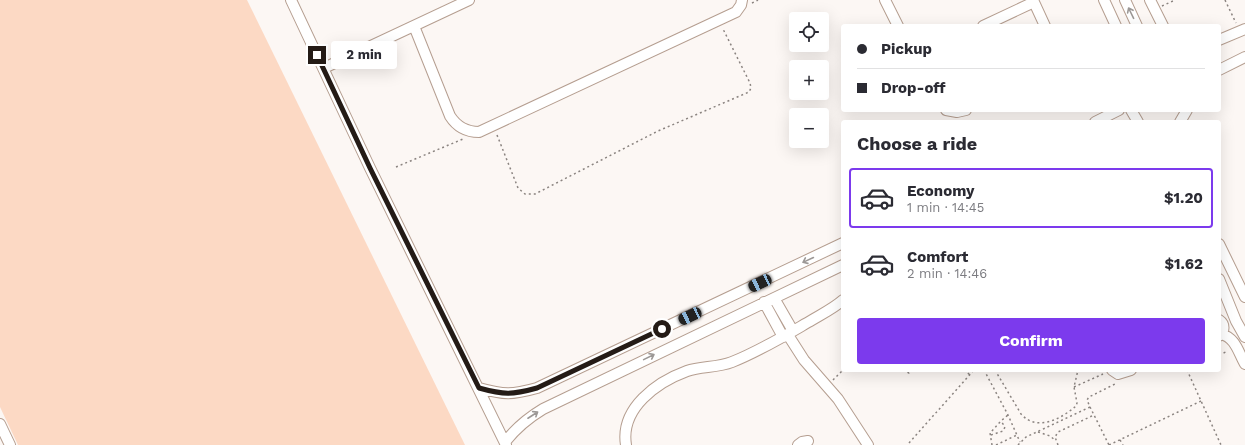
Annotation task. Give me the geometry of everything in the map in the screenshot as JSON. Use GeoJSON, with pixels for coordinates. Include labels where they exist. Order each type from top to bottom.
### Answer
{"type":"FeatureCollection","features":[{"type":"Feature","properties":{"kind":"street"},"geometry":{"type":"LineString","coordinates":[[291,0],[370,168],[506,443],[524,421],[543,409],[841,266]]}},
{"type":"Feature","properties":{"kind":"street"},"geometry":{"type":"LineString","coordinates":[[324,68],[469,0]]}},
{"type":"Feature","properties":{"kind":"street"},"geometry":{"type":"LineString","coordinates":[[414,26],[453,121],[465,130],[480,132],[736,12],[741,5],[742,0]]}},
{"type":"Feature","properties":{"kind":"street"},"geometry":{"type":"LineString","coordinates":[[885,0],[897,24]]}},
{"type":"Feature","properties":{"kind":"street"},"geometry":{"type":"LineString","coordinates":[[1104,0],[1115,24]]}},
{"type":"Feature","properties":{"kind":"street"},"geometry":{"type":"LineString","coordinates":[[1125,0],[1136,24]]}},
{"type":"Feature","properties":{"kind":"street"},"geometry":{"type":"LineString","coordinates":[[987,24],[1034,1],[1044,24]]}},
{"type":"Feature","properties":{"kind":"street"},"geometry":{"type":"LineString","coordinates":[[1152,5],[1162,24]]}},
{"type":"Feature","properties":{"kind":"street"},"geometry":{"type":"LineString","coordinates":[[1221,39],[1243,30]]}},
{"type":"Feature","properties":{"kind":"street"},"geometry":{"type":"LineString","coordinates":[[1221,69],[1245,57]]}},
{"type":"Feature","properties":{"kind":"street"},"geometry":{"type":"LineString","coordinates":[[1099,120],[1115,112]]}},
{"type":"Feature","properties":{"kind":"street"},"geometry":{"type":"LineString","coordinates":[[479,388],[498,394],[518,393],[537,388],[841,244]]}},
{"type":"Feature","properties":{"kind":"street"},"geometry":{"type":"LineString","coordinates":[[1221,254],[1245,298]]}},
{"type":"Feature","properties":{"kind":"street"},"geometry":{"type":"LineString","coordinates":[[1221,284],[1231,310],[1245,337]]}},
{"type":"Feature","properties":{"kind":"street"},"geometry":{"type":"LineString","coordinates":[[774,298],[788,334]]}},
{"type":"Feature","properties":{"kind":"street"},"geometry":{"type":"LineString","coordinates":[[626,445],[626,431],[631,417],[643,398],[653,389],[687,371],[730,363],[788,334],[841,301]]}},
{"type":"Feature","properties":{"kind":"street"},"geometry":{"type":"LineString","coordinates":[[764,302],[788,334],[804,360],[828,386],[845,408],[868,445]]}},
{"type":"Feature","properties":{"kind":"street"},"geometry":{"type":"LineString","coordinates":[[1221,315],[1231,310]]}},
{"type":"Feature","properties":{"kind":"street"},"geometry":{"type":"LineString","coordinates":[[1236,321],[1221,329],[1234,343],[1245,364]]}},
{"type":"Feature","properties":{"kind":"street"},"geometry":{"type":"LineString","coordinates":[[1115,372],[1118,374],[1125,372]]}},
{"type":"Feature","properties":{"kind":"street"},"geometry":{"type":"LineString","coordinates":[[0,424],[6,444]]}},
{"type":"Feature","properties":{"kind":"street"},"geometry":{"type":"LineString","coordinates":[[798,445],[802,442],[808,441]]}},
{"type":"Feature","properties":{"kind":"path"},"geometry":{"type":"LineString","coordinates":[[1152,5],[1175,0]]}},
{"type":"Feature","properties":{"kind":"path"},"geometry":{"type":"LineString","coordinates":[[1225,0],[1243,30]]}},
{"type":"Feature","properties":{"kind":"path"},"geometry":{"type":"LineString","coordinates":[[493,126],[518,188],[525,194],[535,194],[658,131],[748,92],[751,88],[750,83],[719,20]]}},
{"type":"Feature","properties":{"kind":"path"},"geometry":{"type":"LineString","coordinates":[[396,167],[466,138]]}},
{"type":"Feature","properties":{"kind":"path"},"geometry":{"type":"LineString","coordinates":[[828,386],[841,372]]}},
{"type":"Feature","properties":{"kind":"path"},"geometry":{"type":"LineString","coordinates":[[966,372],[970,375]]}},
{"type":"Feature","properties":{"kind":"path"},"geometry":{"type":"LineString","coordinates":[[910,443],[972,372]]}},
{"type":"Feature","properties":{"kind":"path"},"geometry":{"type":"LineString","coordinates":[[985,372],[1008,415],[1020,442]]}},
{"type":"Feature","properties":{"kind":"path"},"geometry":{"type":"LineString","coordinates":[[996,372],[1021,414],[1028,421],[1043,423],[1055,420],[1074,408],[1077,403],[1074,388],[1078,372]]}},
{"type":"Feature","properties":{"kind":"path"},"geometry":{"type":"LineString","coordinates":[[1074,388],[1108,372]]}},
{"type":"Feature","properties":{"kind":"path"},"geometry":{"type":"LineString","coordinates":[[1127,372],[1115,384],[1089,397],[1087,400],[1109,445],[1201,401]]}},
{"type":"Feature","properties":{"kind":"path"},"geometry":{"type":"LineString","coordinates":[[1188,372],[1221,445]]}},
{"type":"Feature","properties":{"kind":"path"},"geometry":{"type":"LineString","coordinates":[[1018,445],[1026,437],[1090,407]]}},
{"type":"Feature","properties":{"kind":"path"},"geometry":{"type":"LineString","coordinates":[[992,445],[990,433],[1008,415]]}},
{"type":"Feature","properties":{"kind":"path"},"geometry":{"type":"LineString","coordinates":[[1055,440],[1058,432],[1094,415]]}},
{"type":"Feature","properties":{"kind":"path"},"geometry":{"type":"LineString","coordinates":[[991,436],[1003,431],[1005,427],[1001,421]]}},
{"type":"Feature","properties":{"kind":"path"},"geometry":{"type":"LineString","coordinates":[[1037,432],[1050,436],[1058,445]]}},
{"type":"Feature","properties":{"kind":"path"},"geometry":{"type":"LineString","coordinates":[[996,445],[1017,435]]}},
{"type":"Feature","properties":{"kind":"path"},"geometry":{"type":"LineString","coordinates":[[1120,440],[1123,445]]}},
{"type":"Feature","properties":{"kind":"shaded area"},"geometry":{"type":"Polygon","coordinates":[[[0,0],[247,0],[465,445],[18,445],[0,407],[0,0]]]}},
{"type":"Feature","properties":{"kind":"route"},"geometry":{"type":"LineString","coordinates":[[317,55],[370,168],[479,388],[498,394],[518,393],[537,388],[662,329]]}}]}
